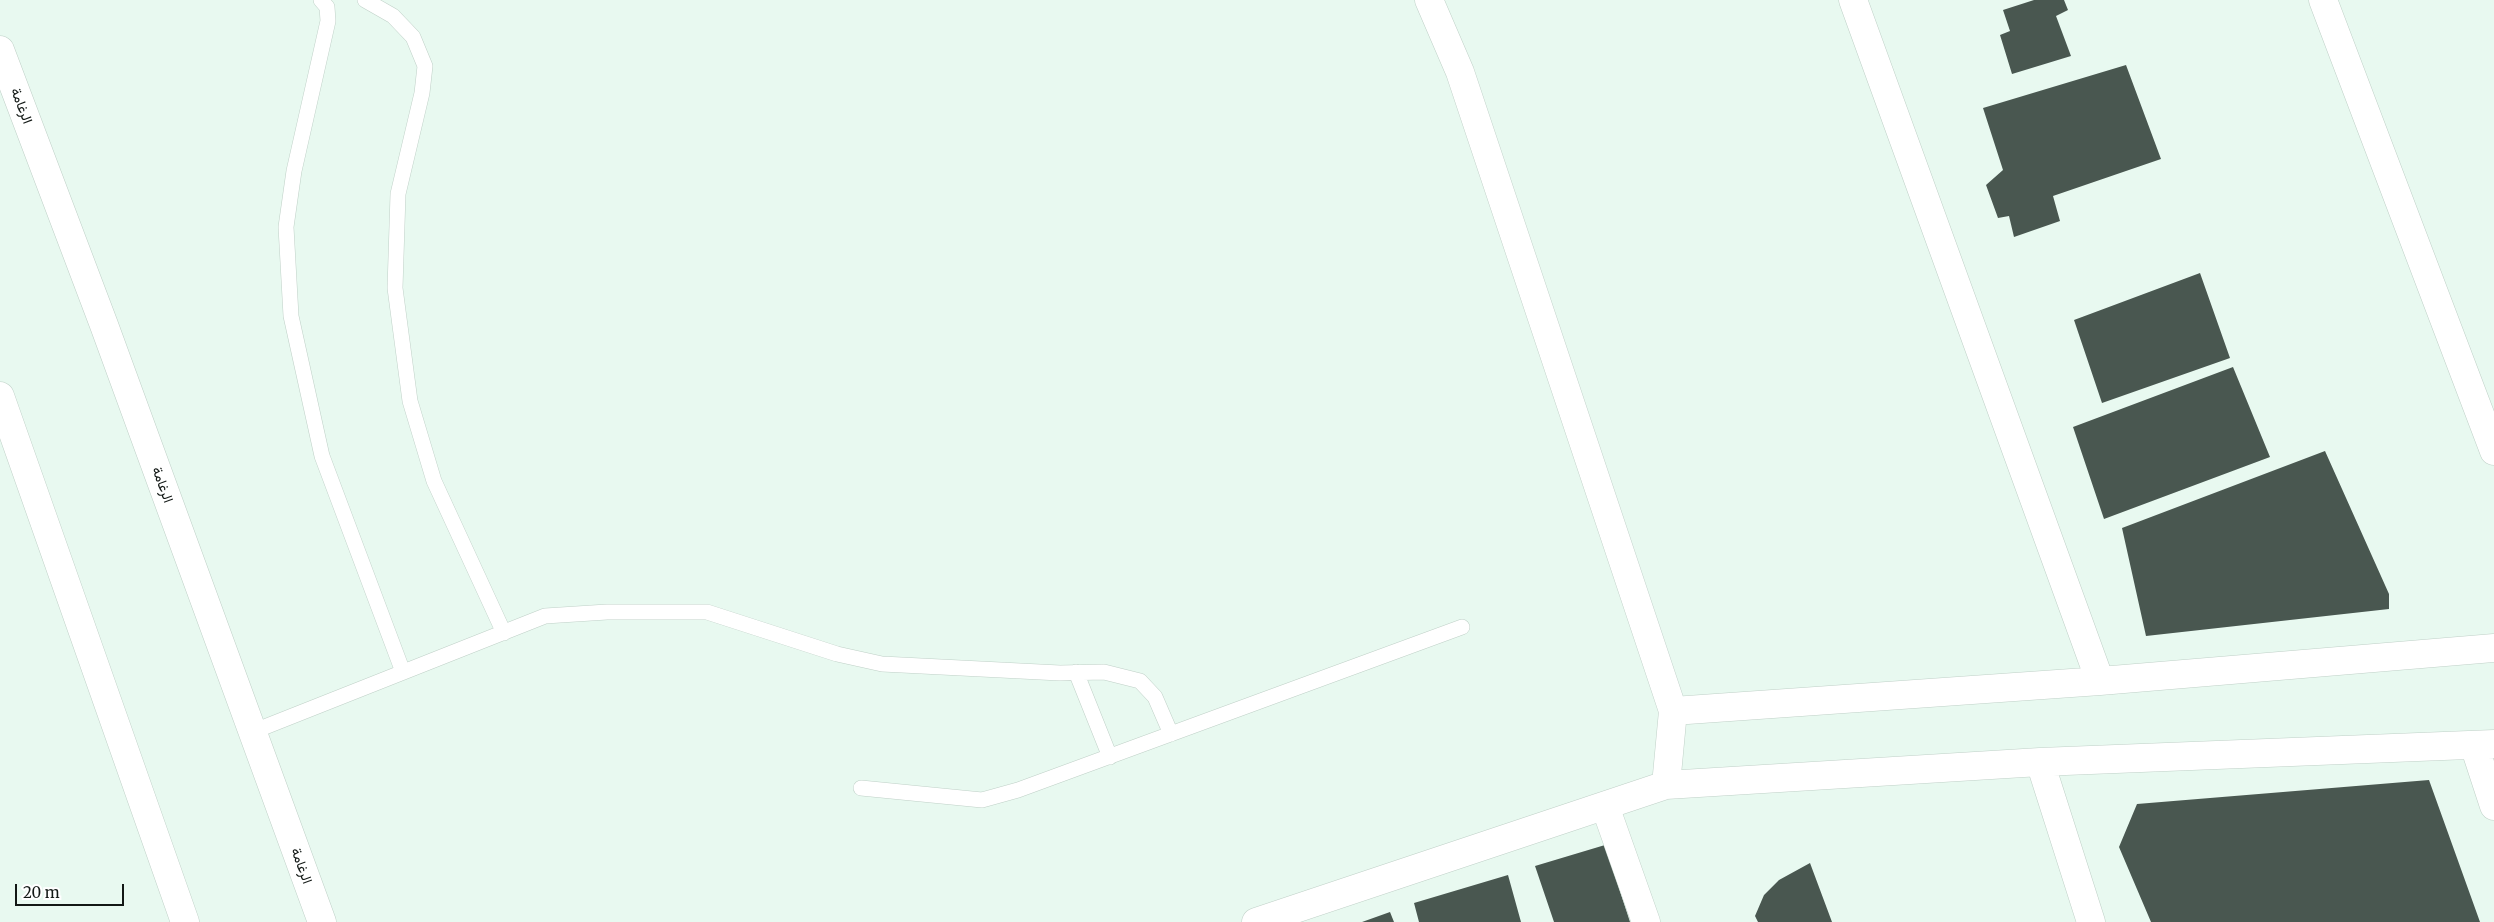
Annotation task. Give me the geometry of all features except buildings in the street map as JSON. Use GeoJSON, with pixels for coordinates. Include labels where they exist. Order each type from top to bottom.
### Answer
{"type":"FeatureCollection","features":[{"type":"Feature","properties":{"kind":"street"},"geometry":{"type":"LineString","coordinates":[[1429,0],[1460,72],[1673,712],[1666,785]]}},
{"type":"Feature","properties":{"kind":"street"},"geometry":{"type":"LineString","coordinates":[[1853,0],[2100,681]]}},
{"type":"Feature","properties":{"kind":"street"},"geometry":{"type":"LineString","coordinates":[[2323,0],[2494,451]]}},
{"type":"Feature","properties":{"kind":"street","name":"الرغامة"},"geometry":{"type":"LineString","coordinates":[[0,50],[104,325],[322,922]]}},
{"type":"Feature","properties":{"kind":"street"},"geometry":{"type":"LineString","coordinates":[[0,396],[184,922]]}},
{"type":"Feature","properties":{"kind":"street"},"geometry":{"type":"LineString","coordinates":[[1673,712],[2100,681],[2494,648]]}},
{"type":"Feature","properties":{"kind":"street"},"geometry":{"type":"LineString","coordinates":[[1256,922],[1666,785],[2040,762],[2484,744],[2494,806]]}},
{"type":"Feature","properties":{"kind":"street"},"geometry":{"type":"LineString","coordinates":[[2040,762],[2091,922]]}},
{"type":"Feature","properties":{"kind":"street"},"geometry":{"type":"LineString","coordinates":[[1605,806],[1646,922]]}},
{"type":"Feature","properties":{"kind":"lane"},"geometry":{"type":"LineString","coordinates":[[365,0],[393,16],[413,37],[425,66],[422,93],[398,194],[395,288],[410,401],[434,481],[504,633]]}},
{"type":"Feature","properties":{"kind":"lane"},"geometry":{"type":"LineString","coordinates":[[327,2],[328,20],[324,43],[294,171],[286,227],[291,316],[322,456],[403,672]]}},
{"type":"Feature","properties":{"kind":"lane"},"geometry":{"type":"LineString","coordinates":[[252,732],[545,616],[607,612],[707,612],[836,654],[882,664],[1104,672],[1140,681],[1155,697],[1171,734]]}},
{"type":"Feature","properties":{"kind":"lane"},"geometry":{"type":"LineString","coordinates":[[861,788],[982,800],[1018,790],[1462,627]]}},
{"type":"Feature","properties":{"kind":"lane"},"geometry":{"type":"LineString","coordinates":[[1076,672],[1110,756]]}}]}
